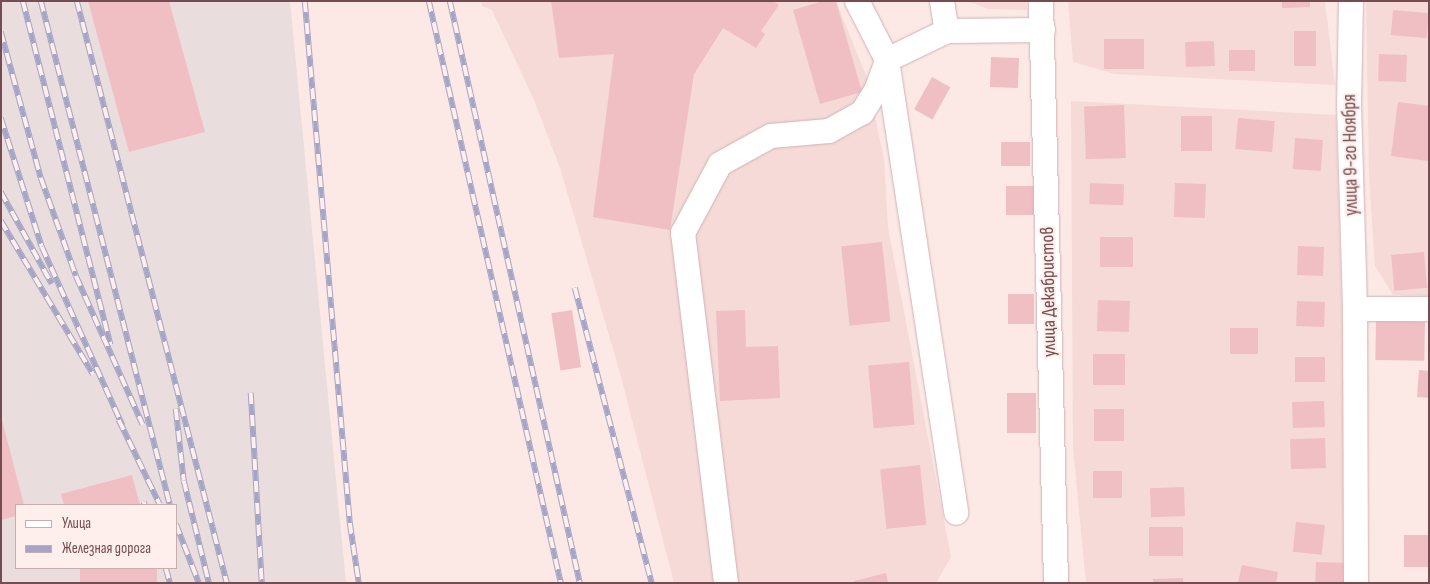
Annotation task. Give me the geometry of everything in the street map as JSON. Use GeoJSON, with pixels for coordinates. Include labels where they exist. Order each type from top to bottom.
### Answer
{"type":"FeatureCollection","features":[{"type":"Feature","properties":{"kind":"street"},"geometry":{"type":"LineString","coordinates":[[857,1],[887,60],[956,513]]}},
{"type":"Feature","properties":{"kind":"street"},"geometry":{"type":"LineString","coordinates":[[942,1],[948,31]]}},
{"type":"Feature","properties":{"kind":"street","name":"улица Декабристов"},"geometry":{"type":"LineString","coordinates":[[1042,1],[1056,583]]}},
{"type":"Feature","properties":{"kind":"street","name":"улица 9-го Ноября"},"geometry":{"type":"LineString","coordinates":[[1351,1],[1349,106],[1355,309],[1356,583]]}},
{"type":"Feature","properties":{"kind":"street"},"geometry":{"type":"LineString","coordinates":[[726,583],[684,234],[720,164],[771,136],[829,131],[862,113],[876,91],[887,60],[948,31],[1043,30]]}},
{"type":"Feature","properties":{"kind":"street"},"geometry":{"type":"LineString","coordinates":[[1355,309],[1429,309]]}},
{"type":"Feature","properties":{"kind":"shaded area"},"geometry":{"type":"Polygon","coordinates":[[[1,1],[290,1],[346,583],[1,583],[1,1]]]}},
{"type":"Feature","properties":{"kind":"shaded area"},"geometry":{"type":"Polygon","coordinates":[[[481,1],[836,1],[867,78],[884,159],[888,228],[951,557],[936,583],[674,583],[620,373],[560,168],[534,100],[492,10],[482,6],[481,1]]]}},
{"type":"Feature","properties":{"kind":"shaded area"},"geometry":{"type":"Polygon","coordinates":[[[967,1],[1026,1],[1027,10],[988,9],[967,1]]]}},
{"type":"Feature","properties":{"kind":"shaded area"},"geometry":{"type":"Polygon","coordinates":[[[1068,1],[1325,1],[1335,85],[1115,74],[1073,62],[1068,1]]]}},
{"type":"Feature","properties":{"kind":"shaded area"},"geometry":{"type":"Polygon","coordinates":[[[1366,1],[1429,1],[1429,296],[1393,295],[1375,266],[1369,177],[1366,1]]]}},
{"type":"Feature","properties":{"kind":"shaded area"},"geometry":{"type":"Polygon","coordinates":[[[1071,101],[1336,115],[1350,583],[1086,583],[1073,448],[1071,101]]]}},
{"type":"Feature","properties":{"kind":"building"},"geometry":{"type":"Polygon","coordinates":[[[88,1],[169,1],[205,132],[129,152],[88,1]]]}},
{"type":"Feature","properties":{"kind":"building"},"geometry":{"type":"Polygon","coordinates":[[[551,1],[773,1],[779,5],[761,31],[765,34],[756,48],[723,28],[694,74],[670,230],[593,217],[614,54],[559,58],[551,1]]]}},
{"type":"Feature","properties":{"kind":"building"},"geometry":{"type":"Polygon","coordinates":[[[823,1],[836,1],[862,92],[820,104],[793,10],[823,1]]]}},
{"type":"Feature","properties":{"kind":"building"},"geometry":{"type":"Polygon","coordinates":[[[1282,1],[1310,1],[1310,7],[1282,8],[1282,1]]]}},
{"type":"Feature","properties":{"kind":"building"},"geometry":{"type":"Polygon","coordinates":[[[1393,10],[1429,13],[1427,38],[1391,35],[1393,10]]]}},
{"type":"Feature","properties":{"kind":"building"},"geometry":{"type":"Polygon","coordinates":[[[1294,31],[1316,31],[1316,66],[1294,66],[1294,31]]]}},
{"type":"Feature","properties":{"kind":"building"},"geometry":{"type":"Polygon","coordinates":[[[1104,39],[1144,39],[1144,69],[1104,69],[1104,39]]]}},
{"type":"Feature","properties":{"kind":"building"},"geometry":{"type":"Polygon","coordinates":[[[1214,41],[1215,66],[1186,67],[1185,42],[1214,41]]]}},
{"type":"Feature","properties":{"kind":"building"},"geometry":{"type":"Polygon","coordinates":[[[1229,50],[1255,50],[1255,71],[1229,71],[1229,50]]]}},
{"type":"Feature","properties":{"kind":"building"},"geometry":{"type":"Polygon","coordinates":[[[1379,54],[1407,55],[1406,82],[1378,81],[1379,54]]]}},
{"type":"Feature","properties":{"kind":"building"},"geometry":{"type":"Polygon","coordinates":[[[991,57],[1019,58],[1018,88],[990,87],[991,57]]]}},
{"type":"Feature","properties":{"kind":"building"},"geometry":{"type":"Polygon","coordinates":[[[932,77],[950,87],[932,120],[914,109],[932,77]]]}},
{"type":"Feature","properties":{"kind":"building"},"geometry":{"type":"Polygon","coordinates":[[[1398,102],[1429,106],[1428,161],[1391,156],[1398,102]]]}},
{"type":"Feature","properties":{"kind":"building"},"geometry":{"type":"Polygon","coordinates":[[[1124,105],[1126,158],[1086,159],[1084,106],[1124,105]]]}},
{"type":"Feature","properties":{"kind":"building"},"geometry":{"type":"Polygon","coordinates":[[[1181,116],[1212,116],[1212,151],[1181,151],[1181,116]]]}},
{"type":"Feature","properties":{"kind":"building"},"geometry":{"type":"Polygon","coordinates":[[[1238,118],[1275,121],[1272,152],[1235,149],[1238,118]]]}},
{"type":"Feature","properties":{"kind":"building"},"geometry":{"type":"Polygon","coordinates":[[[1295,138],[1323,140],[1321,171],[1293,169],[1295,138]]]}},
{"type":"Feature","properties":{"kind":"building"},"geometry":{"type":"Polygon","coordinates":[[[1001,142],[1030,142],[1030,166],[1001,166],[1001,142]]]}},
{"type":"Feature","properties":{"kind":"building"},"geometry":{"type":"Polygon","coordinates":[[[1090,183],[1124,184],[1123,205],[1089,204],[1090,183]]]}},
{"type":"Feature","properties":{"kind":"building"},"geometry":{"type":"Polygon","coordinates":[[[1175,183],[1206,184],[1205,218],[1174,217],[1175,183]]]}},
{"type":"Feature","properties":{"kind":"building"},"geometry":{"type":"Polygon","coordinates":[[[1006,186],[1035,186],[1035,215],[1006,215],[1006,186]]]}},
{"type":"Feature","properties":{"kind":"building"},"geometry":{"type":"Polygon","coordinates":[[[1100,237],[1133,237],[1133,267],[1100,267],[1100,237]]]}},
{"type":"Feature","properties":{"kind":"building"},"geometry":{"type":"Polygon","coordinates":[[[882,242],[890,322],[850,326],[841,246],[882,242]]]}},
{"type":"Feature","properties":{"kind":"building"},"geometry":{"type":"Polygon","coordinates":[[[1298,246],[1324,247],[1323,276],[1297,275],[1298,246]]]}},
{"type":"Feature","properties":{"kind":"building"},"geometry":{"type":"Polygon","coordinates":[[[1424,252],[1427,288],[1394,291],[1391,255],[1424,252]]]}},
{"type":"Feature","properties":{"kind":"building"},"geometry":{"type":"Polygon","coordinates":[[[1008,294],[1034,294],[1034,324],[1008,324],[1008,294]]]}},
{"type":"Feature","properties":{"kind":"building"},"geometry":{"type":"Polygon","coordinates":[[[1098,300],[1130,301],[1129,332],[1097,331],[1098,300]]]}},
{"type":"Feature","properties":{"kind":"building"},"geometry":{"type":"Polygon","coordinates":[[[1297,301],[1325,302],[1324,327],[1296,326],[1297,301]]]}},
{"type":"Feature","properties":{"kind":"building"},"geometry":{"type":"Polygon","coordinates":[[[572,310],[581,367],[560,371],[551,313],[572,310]]]}},
{"type":"Feature","properties":{"kind":"building"},"geometry":{"type":"Polygon","coordinates":[[[745,310],[746,347],[778,346],[780,398],[720,401],[716,311],[745,310]]]}},
{"type":"Feature","properties":{"kind":"building"},"geometry":{"type":"Polygon","coordinates":[[[1376,321],[1425,322],[1424,361],[1375,360],[1376,321]]]}},
{"type":"Feature","properties":{"kind":"building"},"geometry":{"type":"Polygon","coordinates":[[[1230,328],[1258,328],[1258,354],[1230,354],[1230,328]]]}},
{"type":"Feature","properties":{"kind":"building"},"geometry":{"type":"Polygon","coordinates":[[[1093,354],[1125,354],[1125,385],[1093,385],[1093,354]]]}},
{"type":"Feature","properties":{"kind":"building"},"geometry":{"type":"Polygon","coordinates":[[[1295,357],[1325,357],[1325,382],[1295,382],[1295,357]]]}},
{"type":"Feature","properties":{"kind":"building"},"geometry":{"type":"Polygon","coordinates":[[[909,362],[914,425],[874,428],[868,366],[909,362]]]}},
{"type":"Feature","properties":{"kind":"building"},"geometry":{"type":"Polygon","coordinates":[[[1419,370],[1429,371],[1429,398],[1417,397],[1419,370]]]}},
{"type":"Feature","properties":{"kind":"building"},"geometry":{"type":"Polygon","coordinates":[[[1007,393],[1036,393],[1036,433],[1007,433],[1007,393]]]}},
{"type":"Feature","properties":{"kind":"building"},"geometry":{"type":"Polygon","coordinates":[[[1324,401],[1325,427],[1293,428],[1292,402],[1324,401]]]}},
{"type":"Feature","properties":{"kind":"building"},"geometry":{"type":"Polygon","coordinates":[[[1094,409],[1124,409],[1124,441],[1094,441],[1094,409]]]}},
{"type":"Feature","properties":{"kind":"building"},"geometry":{"type":"Polygon","coordinates":[[[2,420],[24,504],[15,504],[15,516],[1,520],[2,420]]]}},
{"type":"Feature","properties":{"kind":"building"},"geometry":{"type":"Polygon","coordinates":[[[1325,438],[1326,468],[1291,469],[1290,439],[1325,438]]]}},
{"type":"Feature","properties":{"kind":"building"},"geometry":{"type":"Polygon","coordinates":[[[920,465],[926,525],[886,529],[880,469],[920,465]]]}},
{"type":"Feature","properties":{"kind":"building"},"geometry":{"type":"Polygon","coordinates":[[[1093,471],[1122,471],[1122,498],[1093,498],[1093,471]]]}},
{"type":"Feature","properties":{"kind":"building"},"geometry":{"type":"Polygon","coordinates":[[[132,475],[140,504],[64,504],[61,494],[132,475]]]}},
{"type":"Feature","properties":{"kind":"building"},"geometry":{"type":"Polygon","coordinates":[[[1184,487],[1185,516],[1151,517],[1150,488],[1184,487]]]}},
{"type":"Feature","properties":{"kind":"building"},"geometry":{"type":"Polygon","coordinates":[[[1296,522],[1325,525],[1322,555],[1293,552],[1296,522]]]}},
{"type":"Feature","properties":{"kind":"building"},"geometry":{"type":"Polygon","coordinates":[[[1149,527],[1183,527],[1183,556],[1149,556],[1149,527]]]}},
{"type":"Feature","properties":{"kind":"building"},"geometry":{"type":"Polygon","coordinates":[[[1404,535],[1429,535],[1429,567],[1404,567],[1404,535]]]}},
{"type":"Feature","properties":{"kind":"building"},"geometry":{"type":"Polygon","coordinates":[[[1316,562],[1348,563],[1347,583],[1315,583],[1316,562]]]}},
{"type":"Feature","properties":{"kind":"building"},"geometry":{"type":"Polygon","coordinates":[[[1242,565],[1278,572],[1276,583],[1238,583],[1242,565]]]}},
{"type":"Feature","properties":{"kind":"building"},"geometry":{"type":"Polygon","coordinates":[[[80,569],[157,569],[157,583],[80,583],[80,569]]]}},
{"type":"Feature","properties":{"kind":"building"},"geometry":{"type":"Polygon","coordinates":[[[886,573],[888,583],[854,583],[854,581],[886,573]]]}},
{"type":"Feature","properties":{"kind":"building"},"geometry":{"type":"Polygon","coordinates":[[[1183,578],[1183,583],[1153,583],[1153,579],[1183,578]]]}},
{"type":"Feature","properties":{"kind":"railway"},"geometry":{"type":"LineString","coordinates":[[23,1],[111,345]]}},
{"type":"Feature","properties":{"kind":"railway"},"geometry":{"type":"LineString","coordinates":[[41,1],[170,504]]}},
{"type":"Feature","properties":{"kind":"railway"},"geometry":{"type":"LineString","coordinates":[[77,1],[227,583]]}},
{"type":"Feature","properties":{"kind":"railway"},"geometry":{"type":"LineString","coordinates":[[305,1],[350,523],[359,583]]}},
{"type":"Feature","properties":{"kind":"railway"},"geometry":{"type":"LineString","coordinates":[[429,1],[561,583]]}},
{"type":"Feature","properties":{"kind":"railway"},"geometry":{"type":"LineString","coordinates":[[450,1],[580,583]]}},
{"type":"Feature","properties":{"kind":"railway"},"geometry":{"type":"LineString","coordinates":[[1,32],[41,178],[76,276],[143,425]]}},
{"type":"Feature","properties":{"kind":"railway"},"geometry":{"type":"LineString","coordinates":[[1,118],[42,247],[123,426]]}},
{"type":"Feature","properties":{"kind":"railway"},"geometry":{"type":"LineString","coordinates":[[1,192],[52,284]]}},
{"type":"Feature","properties":{"kind":"railway"},"geometry":{"type":"LineString","coordinates":[[1,221],[93,374]]}},
{"type":"Feature","properties":{"kind":"railway"},"geometry":{"type":"LineString","coordinates":[[575,288],[652,583]]}},
{"type":"Feature","properties":{"kind":"railway"},"geometry":{"type":"LineString","coordinates":[[251,393],[262,583]]}},
{"type":"Feature","properties":{"kind":"railway"},"geometry":{"type":"LineString","coordinates":[[176,409],[184,481],[209,583]]}},
{"type":"Feature","properties":{"kind":"railway"},"geometry":{"type":"LineString","coordinates":[[119,420],[160,504]]}},
{"type":"Feature","properties":{"kind":"railway"},"geometry":{"type":"LineString","coordinates":[[178,529],[199,583]]}},
{"type":"Feature","properties":{"kind":"railway"},"geometry":{"type":"LineString","coordinates":[[166,569],[170,583]]}}]}
